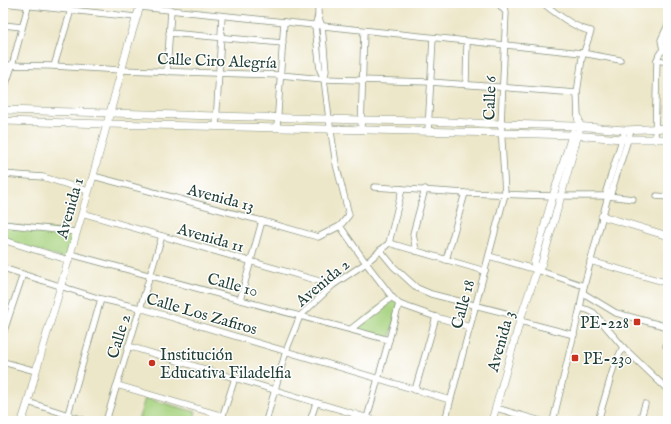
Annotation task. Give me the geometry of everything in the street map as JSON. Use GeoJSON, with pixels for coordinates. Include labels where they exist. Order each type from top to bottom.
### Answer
{"type":"FeatureCollection","features":[{"type":"Feature","properties":{"kind":"street"},"geometry":{"type":"LineString","coordinates":[[3,3],[136,17]]}},
{"type":"Feature","properties":{"kind":"street"},"geometry":{"type":"LineString","coordinates":[[318,3],[318,16],[315,26],[320,70],[324,80],[336,164],[349,215],[340,226],[366,263],[399,304],[436,317],[470,326]]}},
{"type":"Feature","properties":{"kind":"street"},"geometry":{"type":"LineString","coordinates":[[498,3],[506,12]]}},
{"type":"Feature","properties":{"kind":"street","name":"Calle 6"},"geometry":{"type":"LineString","coordinates":[[504,3],[506,12],[501,124],[505,194]]}},
{"type":"Feature","properties":{"kind":"street"},"geometry":{"type":"LineString","coordinates":[[543,3],[578,27],[591,31],[584,54],[577,93],[578,117],[575,135]]}},
{"type":"Feature","properties":{"kind":"street"},"geometry":{"type":"LineString","coordinates":[[140,5],[222,16],[584,54],[620,60]]}},
{"type":"Feature","properties":{"kind":"street","name":"Avenida 1"},"geometry":{"type":"LineString","coordinates":[[22,421],[93,176],[140,5]]}},
{"type":"Feature","properties":{"kind":"street"},"geometry":{"type":"LineString","coordinates":[[3,93],[28,6]]}},
{"type":"Feature","properties":{"kind":"street"},"geometry":{"type":"LineString","coordinates":[[54,66],[71,10]]}},
{"type":"Feature","properties":{"kind":"street"},"geometry":{"type":"LineString","coordinates":[[167,72],[171,10]]}},
{"type":"Feature","properties":{"kind":"street"},"geometry":{"type":"LineString","coordinates":[[216,126],[222,16]]}},
{"type":"Feature","properties":{"kind":"street"},"geometry":{"type":"LineString","coordinates":[[318,16],[322,26],[326,71],[324,80]]}},
{"type":"Feature","properties":{"kind":"street"},"geometry":{"type":"LineString","coordinates":[[277,128],[284,22]]}},
{"type":"Feature","properties":{"kind":"street"},"geometry":{"type":"LineString","coordinates":[[3,25],[22,27]]}},
{"type":"Feature","properties":{"kind":"street"},"geometry":{"type":"LineString","coordinates":[[655,139],[657,60],[659,53],[666,48],[661,40],[668,25]]}},
{"type":"Feature","properties":{"kind":"street"},"geometry":{"type":"LineString","coordinates":[[361,130],[364,31]]}},
{"type":"Feature","properties":{"kind":"street"},"geometry":{"type":"LineString","coordinates":[[169,33],[283,43]]}},
{"type":"Feature","properties":{"kind":"street"},"geometry":{"type":"LineString","coordinates":[[428,131],[434,38]]}},
{"type":"Feature","properties":{"kind":"street"},"geometry":{"type":"LineString","coordinates":[[466,84],[467,42]]}},
{"type":"Feature","properties":{"kind":"street"},"geometry":{"type":"LineString","coordinates":[[657,60],[668,62]]}},
{"type":"Feature","properties":{"kind":"street","name":"Calle Ciro Alegría"},"geometry":{"type":"LineString","coordinates":[[3,65],[280,75],[324,80],[430,82],[577,93]]}},
{"type":"Feature","properties":{"kind":"street"},"geometry":{"type":"LineString","coordinates":[[3,110],[429,121],[577,126],[628,130],[668,128]]}},
{"type":"Feature","properties":{"kind":"street"},"geometry":{"type":"LineString","coordinates":[[3,121],[502,133],[575,135],[625,139],[668,139]]}},
{"type":"Feature","properties":{"kind":"street"},"geometry":{"type":"LineString","coordinates":[[553,421],[590,261],[608,196],[606,191],[628,130]]}},
{"type":"Feature","properties":{"kind":"street","name":"Avenida 3"},"geometry":{"type":"LineString","coordinates":[[537,270],[534,263],[553,196],[575,135]]}},
{"type":"Feature","properties":{"kind":"street","name":"Avenida 3"},"geometry":{"type":"LineString","coordinates":[[492,421],[521,319],[537,270],[541,266],[561,196],[575,135]]}},
{"type":"Feature","properties":{"kind":"street"},"geometry":{"type":"LineString","coordinates":[[3,174],[43,177],[88,191]]}},
{"type":"Feature","properties":{"kind":"street","name":"Avenida 13"},"geometry":{"type":"LineString","coordinates":[[93,176],[318,237],[340,226]]}},
{"type":"Feature","properties":{"kind":"street"},"geometry":{"type":"LineString","coordinates":[[374,186],[465,193],[608,196],[633,199]]}},
{"type":"Feature","properties":{"kind":"street"},"geometry":{"type":"LineString","coordinates":[[402,189],[389,243],[485,271]]}},
{"type":"Feature","properties":{"kind":"street"},"geometry":{"type":"LineString","coordinates":[[416,251],[413,234],[425,189]]}},
{"type":"Feature","properties":{"kind":"street"},"geometry":{"type":"LineString","coordinates":[[446,260],[465,193]]}},
{"type":"Feature","properties":{"kind":"street","name":"Calle 18"},"geometry":{"type":"LineString","coordinates":[[445,421],[505,194]]}},
{"type":"Feature","properties":{"kind":"street"},"geometry":{"type":"LineString","coordinates":[[657,196],[668,197]]}},
{"type":"Feature","properties":{"kind":"street","name":"Avenida 11"},"geometry":{"type":"LineString","coordinates":[[82,213],[333,285]]}},
{"type":"Feature","properties":{"kind":"street"},"geometry":{"type":"LineString","coordinates":[[602,216],[668,236]]}},
{"type":"Feature","properties":{"kind":"street"},"geometry":{"type":"LineString","coordinates":[[240,300],[262,221]]}},
{"type":"Feature","properties":{"kind":"street"},"geometry":{"type":"LineString","coordinates":[[3,224],[76,232]]}},
{"type":"Feature","properties":{"kind":"street","name":"Calle 2"},"geometry":{"type":"LineString","coordinates":[[106,421],[162,236]]}},
{"type":"Feature","properties":{"kind":"street","name":"Calle 10"},"geometry":{"type":"LineString","coordinates":[[3,240],[69,257],[150,275],[389,340]]}},
{"type":"Feature","properties":{"kind":"street","name":"Avenida 2"},"geometry":{"type":"LineString","coordinates":[[266,421],[286,351],[300,316],[333,285],[366,263],[389,243]]}},
{"type":"Feature","properties":{"kind":"street"},"geometry":{"type":"LineString","coordinates":[[380,250],[394,267],[417,288],[430,294],[476,305],[574,335]]}},
{"type":"Feature","properties":{"kind":"street"},"geometry":{"type":"LineString","coordinates":[[489,256],[584,286]]}},
{"type":"Feature","properties":{"kind":"street"},"geometry":{"type":"LineString","coordinates":[[590,261],[668,283]]}},
{"type":"Feature","properties":{"kind":"street","name":"Calle Los Zafiros"},"geometry":{"type":"LineString","coordinates":[[3,268],[450,400]]}},
{"type":"Feature","properties":{"kind":"street"},"geometry":{"type":"LineString","coordinates":[[3,334],[23,274]]}},
{"type":"Feature","properties":{"kind":"street"},"geometry":{"type":"LineString","coordinates":[[583,293],[616,313],[668,327]]}},
{"type":"Feature","properties":{"kind":"street"},"geometry":{"type":"LineString","coordinates":[[351,329],[392,297]]}},
{"type":"Feature","properties":{"kind":"street"},"geometry":{"type":"LineString","coordinates":[[67,418],[101,298]]}},
{"type":"Feature","properties":{"kind":"street"},"geometry":{"type":"LineString","coordinates":[[367,418],[399,304]]}},
{"type":"Feature","properties":{"kind":"street"},"geometry":{"type":"LineString","coordinates":[[580,308],[594,313],[623,347],[668,390]]}},
{"type":"Feature","properties":{"kind":"street"},"geometry":{"type":"LineString","coordinates":[[415,390],[436,317]]}},
{"type":"Feature","properties":{"kind":"street"},"geometry":{"type":"LineString","coordinates":[[667,347],[668,337]]}},
{"type":"Feature","properties":{"kind":"street"},"geometry":{"type":"LineString","coordinates":[[128,346],[378,421]]}},
{"type":"Feature","properties":{"kind":"street"},"geometry":{"type":"LineString","coordinates":[[598,421],[614,366],[623,347]]}},
{"type":"Feature","properties":{"kind":"street"},"geometry":{"type":"LineString","coordinates":[[3,362],[36,371]]}},
{"type":"Feature","properties":{"kind":"street"},"geometry":{"type":"LineString","coordinates":[[117,385],[222,418],[234,378]]}},
{"type":"Feature","properties":{"kind":"street"},"geometry":{"type":"LineString","coordinates":[[28,402],[67,418],[87,421]]}},
{"type":"Feature","properties":{"kind":"street"},"geometry":{"type":"LineString","coordinates":[[310,421],[316,403]]}},
{"type":"Feature","properties":{"kind":"street"},"geometry":{"type":"LineString","coordinates":[[640,421],[645,404]]}},
{"type":"Feature","properties":{"kind":"street"},"geometry":{"type":"LineString","coordinates":[[496,408],[541,421]]}},
{"type":"Feature","properties":{"kind":"street"},"geometry":{"type":"LineString","coordinates":[[353,421],[355,414]]}},
{"type":"Feature","properties":{"kind":"green space"},"geometry":{"type":"Polygon","coordinates":[[[3,224],[74,232],[68,260],[3,240],[3,224]]]}},
{"type":"Feature","properties":{"kind":"green space"},"geometry":{"type":"Polygon","coordinates":[[[392,297],[399,304],[389,340],[351,329],[392,297]]]}},
{"type":"Feature","properties":{"kind":"green space"},"geometry":{"type":"Polygon","coordinates":[[[145,398],[196,412],[193,421],[138,421],[145,398]]]}},
{"type":"Feature","properties":{"kind":"place","name":"PE-228"},"geometry":{"type":"Point","coordinates":[637,322]}},
{"type":"Feature","properties":{"kind":"place","name":"PE-230"},"geometry":{"type":"Point","coordinates":[575,358]}},
{"type":"Feature","properties":{"kind":"place","name":"Institución Educativa Filadelfia"},"geometry":{"type":"Point","coordinates":[152,363]}}]}
